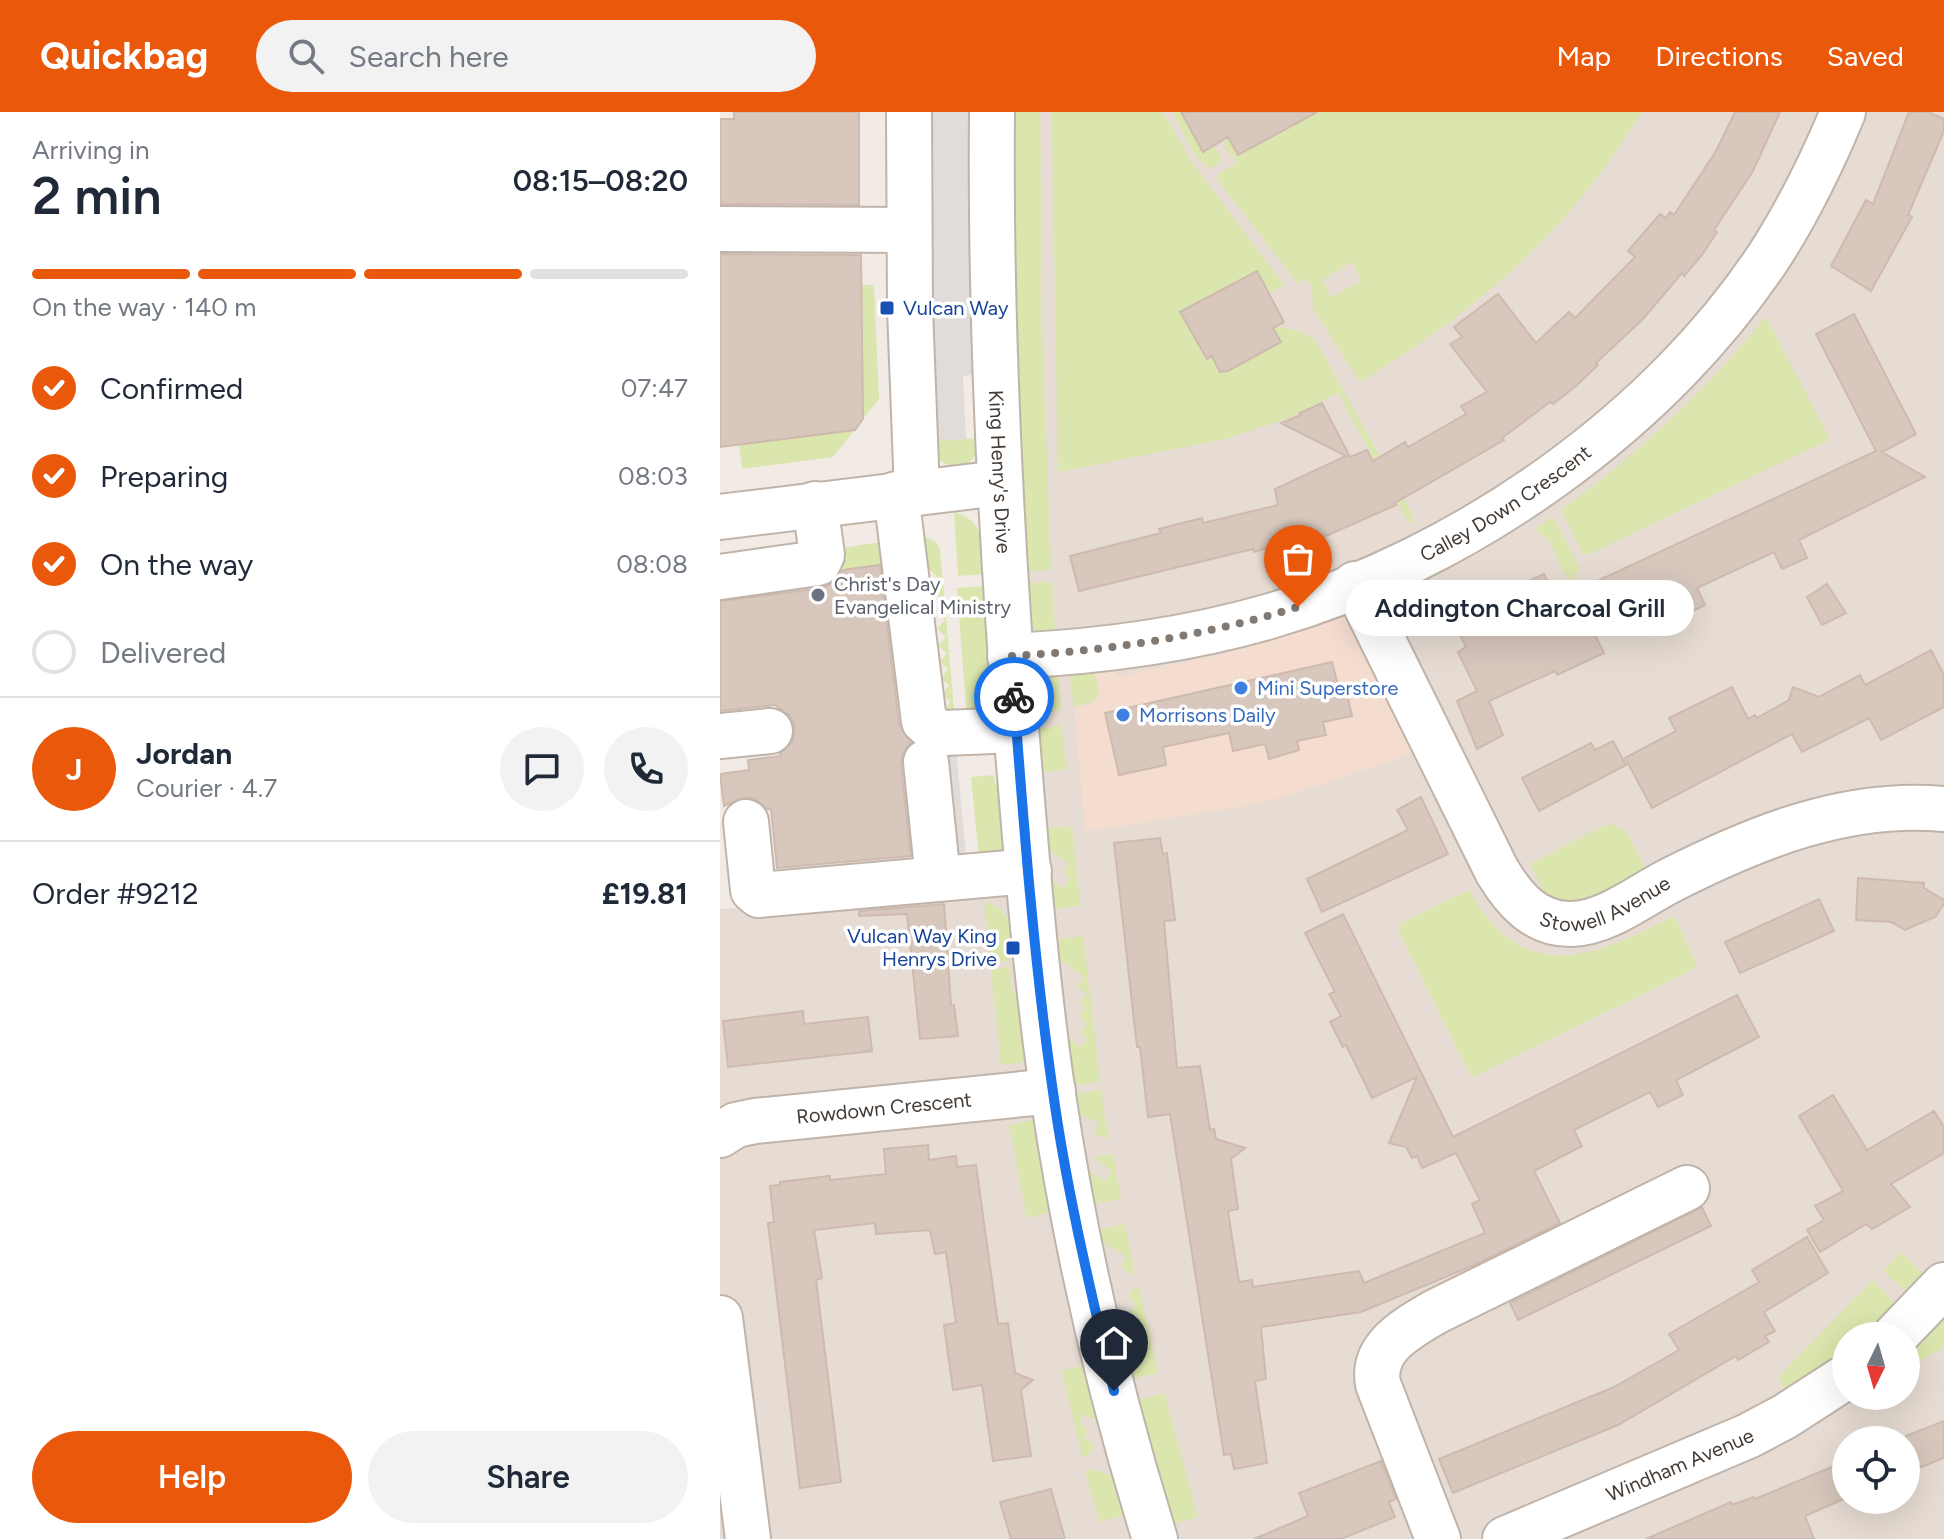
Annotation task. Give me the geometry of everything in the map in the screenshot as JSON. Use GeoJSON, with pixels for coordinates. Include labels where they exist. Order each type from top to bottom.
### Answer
{"type":"FeatureCollection","features":[{"type":"Feature","properties":{"kind":"street"},"geometry":{"type":"LineString","coordinates":[[909,112],[906,493],[924,721],[936,731],[944,733],[1016,730]]}},
{"type":"Feature","properties":{"kind":"street","name":"King Henry's Drive"},"geometry":{"type":"LineString","coordinates":[[992,112],[999,483],[1016,730],[1053,1091],[1093,1301],[1130,1453],[1155,1539]]}},
{"type":"Feature","properties":{"kind":"street","name":"Calley Down Crescent"},"geometry":{"type":"LineString","coordinates":[[1010,656],[1101,650],[1186,636],[1265,617],[1355,584],[1441,545],[1515,503],[1590,447],[1651,393],[1729,310],[1768,257],[1817,169],[1843,112]]}},
{"type":"Feature","properties":{"kind":"street"},"geometry":{"type":"LineString","coordinates":[[720,229],[909,230]]}},
{"type":"Feature","properties":{"kind":"street"},"geometry":{"type":"LineString","coordinates":[[720,517],[999,483]]}},
{"type":"Feature","properties":{"kind":"street"},"geometry":{"type":"LineString","coordinates":[[720,577],[818,563],[822,555],[815,504]]}},
{"type":"Feature","properties":{"kind":"street","name":"Stowell Avenue"},"geometry":{"type":"LineString","coordinates":[[1355,584],[1497,871],[1519,904],[1544,919],[1569,924],[1596,918],[1723,854],[1791,828],[1885,809],[1944,809]]}},
{"type":"Feature","properties":{"kind":"street"},"geometry":{"type":"LineString","coordinates":[[720,736],[770,731]]}},
{"type":"Feature","properties":{"kind":"street"},"geometry":{"type":"LineString","coordinates":[[926,762],[938,879]]}},
{"type":"Feature","properties":{"kind":"street"},"geometry":{"type":"LineString","coordinates":[[738,831],[753,890],[759,895],[1029,871]]}},
{"type":"Feature","properties":{"kind":"street","name":"Rowdown Crescent"},"geometry":{"type":"LineString","coordinates":[[720,1135],[730,1127],[745,1122],[1053,1091]]}},
{"type":"Feature","properties":{"kind":"street"},"geometry":{"type":"LineString","coordinates":[[1438,1539],[1378,1384],[1376,1372],[1386,1348],[1409,1328],[1435,1312],[1687,1188]]}},
{"type":"Feature","properties":{"kind":"street"},"geometry":{"type":"LineString","coordinates":[[1908,1322],[1944,1285]]}},
{"type":"Feature","properties":{"kind":"street"},"geometry":{"type":"LineString","coordinates":[[720,1318],[748,1539]]}},
{"type":"Feature","properties":{"kind":"street","name":"Windham Avenue"},"geometry":{"type":"LineString","coordinates":[[1505,1539],[1754,1433],[1832,1386]]}},
{"type":"Feature","properties":{"kind":"shaded area"},"geometry":{"type":"Polygon","coordinates":[[[926,112],[974,112],[978,374],[963,376],[966,439],[932,441],[926,112]]]}},
{"type":"Feature","properties":{"kind":"shaded area"},"geometry":{"type":"Polygon","coordinates":[[[992,112],[1944,112],[1944,1539],[720,1539],[720,909],[856,898],[1029,871],[992,112]]]}},
{"type":"Feature","properties":{"kind":"shaded area"},"geometry":{"type":"Polygon","coordinates":[[[1342,612],[1360,630],[1354,634],[1387,702],[1394,699],[1398,721],[1414,753],[1287,796],[1246,806],[1085,832],[1074,707],[1090,704],[1094,670],[1108,666],[1119,676],[1224,654],[1293,634],[1299,630],[1302,621],[1342,612]]]}},
{"type":"Feature","properties":{"kind":"shaded area"},"geometry":{"type":"Polygon","coordinates":[[[956,749],[967,866],[923,869],[913,753],[956,749]]]}},
{"type":"Feature","properties":{"kind":"green space"},"geometry":{"type":"Polygon","coordinates":[[[1011,112],[1040,112],[1042,331],[1051,567],[1050,570],[1023,572],[1018,467],[1011,112]]]}},
{"type":"Feature","properties":{"kind":"green space"},"geometry":{"type":"Polygon","coordinates":[[[1052,112],[1163,112],[1189,158],[1284,285],[1270,293],[1257,271],[1193,305],[1184,318],[1206,359],[1212,356],[1220,372],[1229,371],[1280,342],[1273,328],[1278,326],[1304,333],[1316,341],[1414,521],[1409,523],[1338,393],[1288,418],[1226,439],[1058,472],[1052,112]]]}},
{"type":"Feature","properties":{"kind":"green space"},"geometry":{"type":"Polygon","coordinates":[[[1173,112],[1181,112],[1203,152],[1214,146],[1223,161],[1210,168],[1204,164],[1193,151],[1173,112]]]}},
{"type":"Feature","properties":{"kind":"green space"},"geometry":{"type":"Polygon","coordinates":[[[1317,112],[1641,112],[1615,154],[1585,193],[1518,265],[1442,327],[1360,382],[1313,309],[1312,288],[1305,278],[1298,284],[1217,179],[1219,172],[1236,165],[1234,155],[1229,154],[1223,141],[1271,115],[1288,128],[1317,112]],[[1352,262],[1322,280],[1331,297],[1361,281],[1352,262]]]}},
{"type":"Feature","properties":{"kind":"green space"},"geometry":{"type":"Polygon","coordinates":[[[861,285],[874,285],[879,399],[863,419],[861,285]]]}},
{"type":"Feature","properties":{"kind":"green space"},"geometry":{"type":"Polygon","coordinates":[[[1766,317],[1827,434],[1827,441],[1587,555],[1583,554],[1561,510],[1617,467],[1670,420],[1766,317]]]}},
{"type":"Feature","properties":{"kind":"green space"},"geometry":{"type":"Polygon","coordinates":[[[855,430],[833,457],[742,469],[739,444],[855,430]]]}},
{"type":"Feature","properties":{"kind":"green space"},"geometry":{"type":"Polygon","coordinates":[[[982,438],[976,454],[960,466],[937,459],[932,441],[982,438]]]}},
{"type":"Feature","properties":{"kind":"green space"},"geometry":{"type":"Polygon","coordinates":[[[954,512],[972,521],[977,528],[983,545],[986,574],[958,576],[954,512]]]}},
{"type":"Feature","properties":{"kind":"green space"},"geometry":{"type":"Polygon","coordinates":[[[1550,518],[1555,520],[1580,568],[1573,579],[1567,579],[1549,540],[1535,529],[1550,518]]]}},
{"type":"Feature","properties":{"kind":"green space"},"geometry":{"type":"Polygon","coordinates":[[[923,536],[936,542],[940,549],[955,721],[944,711],[951,701],[942,695],[949,685],[941,679],[948,669],[940,662],[947,653],[938,646],[946,637],[937,629],[945,620],[935,610],[943,600],[933,591],[942,581],[913,555],[923,536]]]}},
{"type":"Feature","properties":{"kind":"green space"},"geometry":{"type":"Polygon","coordinates":[[[889,541],[892,564],[844,570],[841,548],[889,541]]]}},
{"type":"Feature","properties":{"kind":"green space"},"geometry":{"type":"Polygon","coordinates":[[[1050,582],[1055,635],[1036,633],[1028,622],[1023,583],[1050,582]]]}},
{"type":"Feature","properties":{"kind":"green space"},"geometry":{"type":"Polygon","coordinates":[[[987,586],[994,708],[967,720],[957,588],[987,586]]]}},
{"type":"Feature","properties":{"kind":"green space"},"geometry":{"type":"Polygon","coordinates":[[[1069,668],[1094,670],[1099,691],[1095,701],[1074,707],[1069,668]]]}},
{"type":"Feature","properties":{"kind":"green space"},"geometry":{"type":"Polygon","coordinates":[[[1058,669],[1061,710],[1033,715],[1036,686],[1044,676],[1058,669]]]}},
{"type":"Feature","properties":{"kind":"green space"},"geometry":{"type":"Polygon","coordinates":[[[1061,725],[1067,769],[1038,773],[1034,730],[1061,725]]]}},
{"type":"Feature","properties":{"kind":"green space"},"geometry":{"type":"Polygon","coordinates":[[[994,775],[995,784],[1001,784],[1005,853],[979,858],[971,777],[994,775]]]}},
{"type":"Feature","properties":{"kind":"green space"},"geometry":{"type":"Polygon","coordinates":[[[1611,824],[1627,832],[1648,875],[1601,900],[1552,907],[1530,864],[1611,824]]]}},
{"type":"Feature","properties":{"kind":"green space"},"geometry":{"type":"Polygon","coordinates":[[[1072,826],[1080,906],[1051,909],[1048,878],[1063,888],[1070,878],[1063,873],[1069,863],[1045,847],[1043,829],[1072,826]]]}},
{"type":"Feature","properties":{"kind":"green space"},"geometry":{"type":"Polygon","coordinates":[[[1469,890],[1490,921],[1512,941],[1536,952],[1561,956],[1588,952],[1615,943],[1674,916],[1695,966],[1473,1077],[1398,930],[1400,924],[1469,890]]]}},
{"type":"Feature","properties":{"kind":"green space"},"geometry":{"type":"Polygon","coordinates":[[[984,902],[1003,912],[1015,933],[1018,947],[1008,948],[1009,961],[991,963],[984,902]]]}},
{"type":"Feature","properties":{"kind":"green space"},"geometry":{"type":"Polygon","coordinates":[[[1083,936],[1100,1082],[1071,1085],[1065,1035],[1081,1047],[1088,1039],[1080,1033],[1087,1024],[1079,1017],[1085,1008],[1080,1003],[1087,994],[1077,987],[1084,977],[1056,957],[1054,940],[1083,936]]]}},
{"type":"Feature","properties":{"kind":"green space"},"geometry":{"type":"Polygon","coordinates":[[[1009,967],[1012,992],[1023,991],[1028,1057],[1020,1063],[1001,1065],[991,969],[1009,967]]]}},
{"type":"Feature","properties":{"kind":"green space"},"geometry":{"type":"Polygon","coordinates":[[[1101,1090],[1108,1139],[1095,1134],[1099,1123],[1075,1112],[1073,1094],[1101,1090]]]}},
{"type":"Feature","properties":{"kind":"green space"},"geometry":{"type":"Polygon","coordinates":[[[1035,1120],[1054,1211],[1027,1218],[1009,1125],[1035,1120]]]}},
{"type":"Feature","properties":{"kind":"green space"},"geometry":{"type":"Polygon","coordinates":[[[1113,1154],[1121,1199],[1090,1205],[1084,1167],[1105,1182],[1112,1171],[1092,1157],[1113,1154]]]}},
{"type":"Feature","properties":{"kind":"green space"},"geometry":{"type":"Polygon","coordinates":[[[1125,1224],[1134,1270],[1132,1275],[1121,1268],[1127,1256],[1098,1240],[1096,1230],[1125,1224]]]}},
{"type":"Feature","properties":{"kind":"green space"},"geometry":{"type":"Polygon","coordinates":[[[1901,1252],[1928,1279],[1913,1297],[1883,1271],[1901,1252]]]}},
{"type":"Feature","properties":{"kind":"green space"},"geometry":{"type":"Polygon","coordinates":[[[1873,1280],[1899,1309],[1885,1322],[1832,1322],[1832,1364],[1787,1395],[1778,1377],[1873,1280]]]}},
{"type":"Feature","properties":{"kind":"green space"},"geometry":{"type":"Polygon","coordinates":[[[1135,1286],[1139,1288],[1158,1373],[1130,1379],[1119,1330],[1137,1342],[1143,1334],[1133,1327],[1139,1318],[1130,1312],[1136,1303],[1128,1298],[1135,1286]]]}},
{"type":"Feature","properties":{"kind":"green space"},"geometry":{"type":"Polygon","coordinates":[[[1944,1308],[1944,1347],[1920,1361],[1920,1331],[1944,1308]]]}},
{"type":"Feature","properties":{"kind":"green space"},"geometry":{"type":"Polygon","coordinates":[[[1089,1364],[1103,1423],[1083,1414],[1079,1424],[1089,1429],[1084,1439],[1094,1444],[1089,1455],[1082,1457],[1062,1371],[1089,1364]]]}},
{"type":"Feature","properties":{"kind":"green space"},"geometry":{"type":"Polygon","coordinates":[[[1164,1393],[1198,1517],[1170,1525],[1136,1401],[1164,1393]]]}},
{"type":"Feature","properties":{"kind":"green space"},"geometry":{"type":"Polygon","coordinates":[[[1093,1469],[1117,1478],[1128,1514],[1100,1522],[1085,1471],[1093,1469]]]}},
{"type":"Feature","properties":{"kind":"building"},"geometry":{"type":"Polygon","coordinates":[[[734,112],[859,112],[859,205],[720,204],[720,119],[734,119],[734,112]]]}},
{"type":"Feature","properties":{"kind":"building"},"geometry":{"type":"Polygon","coordinates":[[[1181,112],[1317,112],[1238,155],[1228,137],[1203,152],[1181,112]]]}},
{"type":"Feature","properties":{"kind":"building"},"geometry":{"type":"Polygon","coordinates":[[[1735,112],[1780,112],[1753,171],[1714,230],[1717,232],[1702,255],[1576,386],[1502,438],[1504,440],[1396,505],[1303,546],[1301,539],[1079,591],[1070,556],[1161,533],[1159,529],[1202,518],[1203,523],[1278,505],[1275,489],[1346,456],[1281,423],[1300,413],[1322,403],[1350,457],[1367,450],[1373,461],[1405,442],[1408,447],[1466,414],[1461,406],[1487,392],[1450,344],[1462,337],[1454,327],[1498,294],[1536,343],[1569,312],[1575,318],[1635,257],[1628,251],[1660,214],[1666,218],[1670,212],[1674,215],[1716,151],[1735,112]]]}},
{"type":"Feature","properties":{"kind":"building"},"geometry":{"type":"Polygon","coordinates":[[[1909,112],[1928,112],[1944,119],[1944,131],[1908,215],[1912,217],[1871,291],[1831,266],[1866,200],[1873,204],[1909,112]]]}},
{"type":"Feature","properties":{"kind":"building"},"geometry":{"type":"Polygon","coordinates":[[[720,254],[861,255],[863,419],[855,430],[720,447],[720,254]]]}},
{"type":"Feature","properties":{"kind":"building"},"geometry":{"type":"Polygon","coordinates":[[[1257,271],[1284,322],[1273,328],[1281,342],[1228,371],[1220,372],[1212,356],[1207,359],[1180,312],[1257,271]]]}},
{"type":"Feature","properties":{"kind":"building"},"geometry":{"type":"Polygon","coordinates":[[[1854,314],[1916,434],[1882,452],[1925,477],[1799,540],[1807,558],[1782,569],[1774,552],[1697,588],[1705,605],[1693,611],[1680,617],[1672,599],[1595,635],[1604,653],[1489,701],[1503,735],[1477,749],[1457,701],[1477,691],[1458,652],[1466,647],[1451,616],[1544,574],[1551,589],[1556,587],[1561,598],[1876,451],[1816,334],[1854,314]]]}},
{"type":"Feature","properties":{"kind":"building"},"geometry":{"type":"Polygon","coordinates":[[[880,565],[899,724],[911,742],[903,753],[901,765],[911,856],[777,868],[771,809],[755,799],[744,797],[724,806],[720,774],[749,770],[748,760],[781,756],[780,753],[792,742],[795,728],[790,716],[775,705],[720,711],[720,601],[822,588],[833,583],[843,570],[880,565]]]}},
{"type":"Feature","properties":{"kind":"building"},"geometry":{"type":"Polygon","coordinates":[[[1827,584],[1846,613],[1822,625],[1807,597],[1827,584]]]}},
{"type":"Feature","properties":{"kind":"building"},"geometry":{"type":"Polygon","coordinates":[[[1931,650],[1944,675],[1944,707],[1881,740],[1869,718],[1802,752],[1792,734],[1652,808],[1625,758],[1676,731],[1669,718],[1732,687],[1748,719],[1755,715],[1757,718],[1789,700],[1793,687],[1819,697],[1860,675],[1865,685],[1931,650]]]}},
{"type":"Feature","properties":{"kind":"building"},"geometry":{"type":"Polygon","coordinates":[[[1332,662],[1338,685],[1345,684],[1352,716],[1323,722],[1326,735],[1297,741],[1299,750],[1269,759],[1265,744],[1233,751],[1229,733],[1163,747],[1166,765],[1119,775],[1105,713],[1332,662]]]}},
{"type":"Feature","properties":{"kind":"building"},"geometry":{"type":"Polygon","coordinates":[[[1613,741],[1626,765],[1539,811],[1522,778],[1591,743],[1595,750],[1613,741]]]}},
{"type":"Feature","properties":{"kind":"building"},"geometry":{"type":"Polygon","coordinates":[[[1421,797],[1448,854],[1322,912],[1307,879],[1408,830],[1397,810],[1421,797]]]}},
{"type":"Feature","properties":{"kind":"building"},"geometry":{"type":"Polygon","coordinates":[[[1160,838],[1163,854],[1167,853],[1175,920],[1164,921],[1177,1068],[1200,1066],[1210,1130],[1214,1129],[1216,1139],[1245,1148],[1231,1159],[1238,1209],[1228,1211],[1239,1282],[1252,1280],[1253,1287],[1359,1271],[1364,1283],[1485,1233],[1472,1204],[1480,1200],[1456,1153],[1422,1168],[1417,1156],[1412,1158],[1406,1147],[1389,1143],[1417,1077],[1372,1098],[1346,1045],[1343,1047],[1330,1022],[1341,1016],[1329,994],[1335,992],[1305,933],[1343,914],[1453,1137],[1737,995],[1759,1037],[1676,1080],[1683,1095],[1658,1107],[1650,1092],[1574,1130],[1582,1146],[1534,1171],[1560,1223],[1472,1266],[1361,1312],[1261,1327],[1266,1379],[1255,1381],[1267,1463],[1234,1469],[1231,1454],[1224,1455],[1170,1114],[1148,1117],[1140,1047],[1137,1047],[1114,843],[1160,838]]]}},
{"type":"Feature","properties":{"kind":"building"},"geometry":{"type":"Polygon","coordinates":[[[1858,878],[1924,883],[1924,888],[1944,900],[1944,904],[1935,917],[1905,930],[1891,922],[1856,920],[1858,878]]]}},
{"type":"Feature","properties":{"kind":"building"},"geometry":{"type":"Polygon","coordinates":[[[1819,899],[1834,931],[1740,973],[1725,942],[1819,899]]]}},
{"type":"Feature","properties":{"kind":"building"},"geometry":{"type":"Polygon","coordinates":[[[944,904],[951,1005],[954,1005],[958,1036],[920,1039],[907,914],[859,916],[859,911],[944,904]]]}},
{"type":"Feature","properties":{"kind":"building"},"geometry":{"type":"Polygon","coordinates":[[[803,1011],[804,1024],[868,1017],[872,1051],[728,1067],[723,1021],[803,1011]]]}},
{"type":"Feature","properties":{"kind":"building"},"geometry":{"type":"Polygon","coordinates":[[[1833,1095],[1867,1150],[1934,1111],[1944,1127],[1944,1153],[1891,1184],[1910,1207],[1872,1229],[1866,1224],[1820,1252],[1807,1230],[1824,1220],[1815,1206],[1843,1191],[1799,1116],[1833,1095]]]}},
{"type":"Feature","properties":{"kind":"building"},"geometry":{"type":"Polygon","coordinates":[[[928,1145],[929,1160],[956,1156],[957,1167],[976,1165],[998,1324],[1008,1323],[1015,1373],[1033,1380],[1021,1390],[1031,1456],[993,1461],[982,1385],[953,1390],[944,1325],[956,1323],[946,1252],[935,1254],[930,1230],[876,1234],[875,1223],[814,1230],[822,1278],[816,1280],[841,1482],[800,1488],[768,1223],[774,1222],[770,1186],[830,1176],[830,1180],[886,1174],[884,1149],[928,1145]]]}},
{"type":"Feature","properties":{"kind":"building"},"geometry":{"type":"Polygon","coordinates":[[[1702,1207],[1711,1226],[1518,1320],[1510,1303],[1702,1207]]]}},
{"type":"Feature","properties":{"kind":"building"},"geometry":{"type":"Polygon","coordinates":[[[1807,1237],[1828,1273],[1764,1312],[1775,1331],[1765,1336],[1769,1342],[1738,1360],[1736,1356],[1618,1425],[1453,1493],[1439,1459],[1614,1387],[1679,1350],[1669,1334],[1759,1282],[1752,1270],[1807,1237]]]}},
{"type":"Feature","properties":{"kind":"building"},"geometry":{"type":"Polygon","coordinates":[[[1944,1421],[1944,1458],[1920,1467],[1920,1430],[1944,1421]]]}},
{"type":"Feature","properties":{"kind":"building"},"geometry":{"type":"Polygon","coordinates":[[[1381,1461],[1396,1499],[1389,1502],[1395,1517],[1341,1539],[1254,1539],[1308,1516],[1299,1493],[1381,1461]]]}},
{"type":"Feature","properties":{"kind":"building"},"geometry":{"type":"Polygon","coordinates":[[[1832,1467],[1832,1504],[1805,1516],[1814,1539],[1646,1539],[1731,1502],[1732,1505],[1755,1499],[1832,1467]]]}},
{"type":"Feature","properties":{"kind":"building"},"geometry":{"type":"Polygon","coordinates":[[[1051,1489],[1065,1539],[1011,1539],[1000,1502],[1051,1489]]]}},
{"type":"Feature","properties":{"kind":"way so far"},"geometry":{"type":"LineString","coordinates":[[1014,697],[1010,656],[1101,650],[1154,642],[1298,607]]}},
{"type":"Feature","properties":{"kind":"place","name":"Vulcan Way"},"geometry":{"type":"Point","coordinates":[887,308]}},
{"type":"Feature","properties":{"kind":"place","name":"Christ's Day Evangelical Ministry"},"geometry":{"type":"Point","coordinates":[818,595]}},
{"type":"Feature","properties":{"kind":"place","name":"Addington Charcoal Grill"},"geometry":{"type":"Point","coordinates":[1298,607]}},
{"type":"Feature","properties":{"kind":"place","name":"Mini Superstore"},"geometry":{"type":"Point","coordinates":[1241,688]}},
{"type":"Feature","properties":{"kind":"place","name":"Morrisons Daily"},"geometry":{"type":"Point","coordinates":[1123,715]}},
{"type":"Feature","properties":{"kind":"place","name":"Vulcan Way King Henrys Drive"},"geometry":{"type":"Point","coordinates":[1013,948]}},
{"type":"Feature","properties":{"kind":"route"},"geometry":{"type":"LineString","coordinates":[[1014,697],[1033,920],[1053,1091],[1063,1158],[1114,1391]]}}]}
